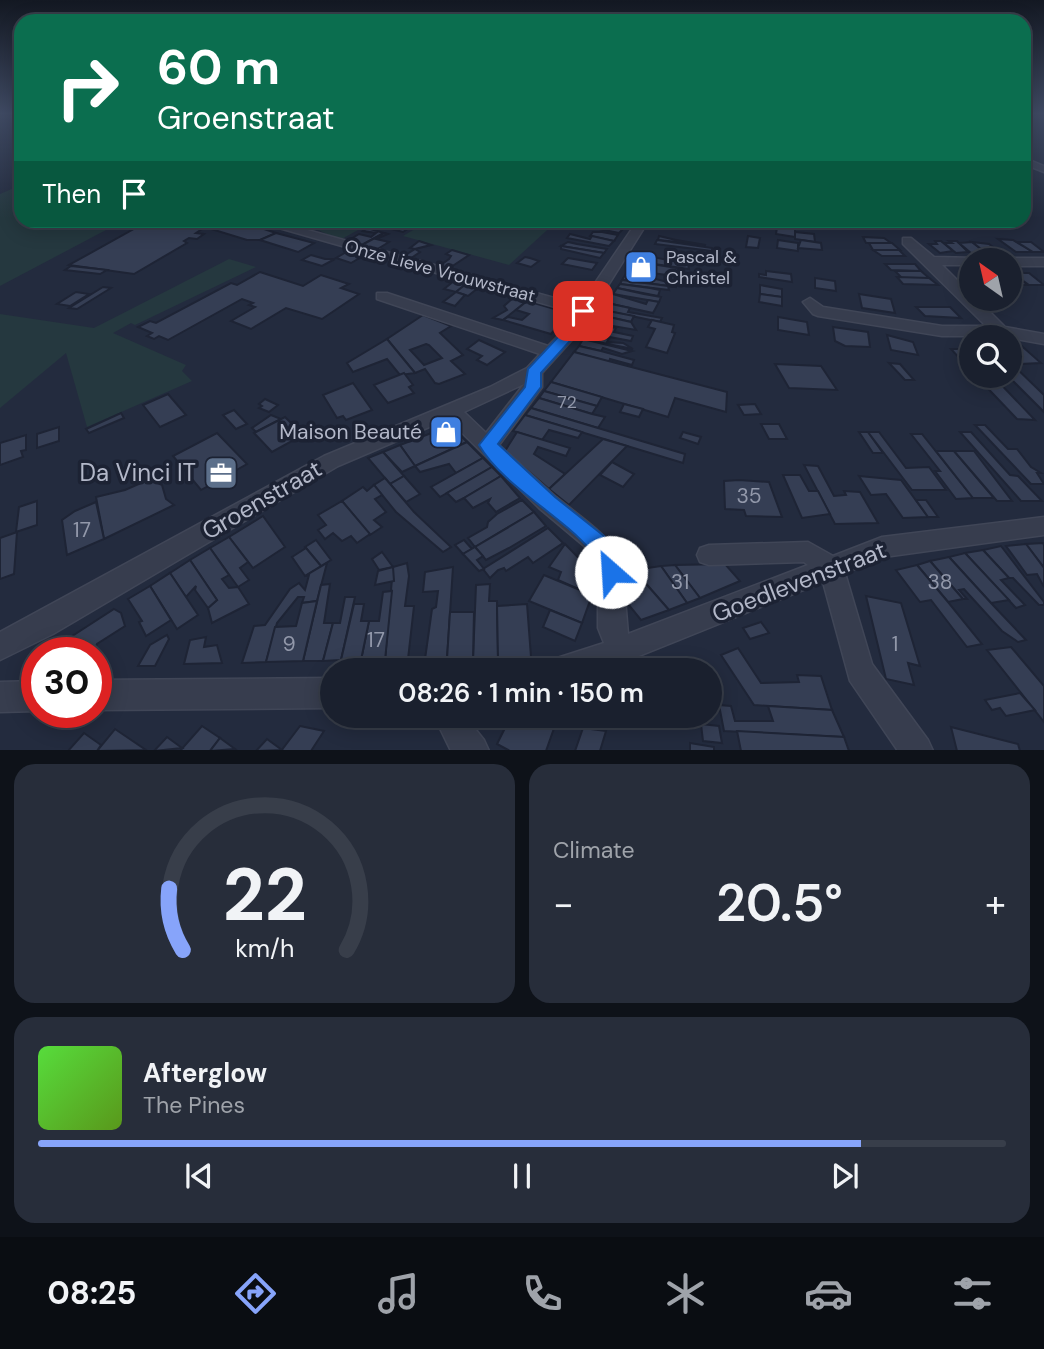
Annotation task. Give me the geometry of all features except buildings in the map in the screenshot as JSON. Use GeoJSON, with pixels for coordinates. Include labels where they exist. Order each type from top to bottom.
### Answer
{"type":"FeatureCollection","features":[{"type":"Feature","properties":{"kind":"street","name":"Onze Lieve Vrouwstraat"},"geometry":{"type":"LineString","coordinates":[[305,228],[583,311]]}},
{"type":"Feature","properties":{"kind":"street","name":"Groenstraat"},"geometry":{"type":"LineString","coordinates":[[0,646],[43,625],[331,461],[533,372],[581,321],[583,311],[640,228]]}},
{"type":"Feature","properties":{"kind":"street"},"geometry":{"type":"LineString","coordinates":[[907,241],[958,285],[963,296],[994,325]]}},
{"type":"Feature","properties":{"kind":"street"},"geometry":{"type":"LineString","coordinates":[[933,261],[959,261]]}},
{"type":"Feature","properties":{"kind":"street"},"geometry":{"type":"LineString","coordinates":[[1022,262],[1044,262]]}},
{"type":"Feature","properties":{"kind":"street"},"geometry":{"type":"LineString","coordinates":[[382,296],[553,353]]}},
{"type":"Feature","properties":{"kind":"street"},"geometry":{"type":"LineString","coordinates":[[810,302],[818,311],[942,331],[959,331]]}},
{"type":"Feature","properties":{"kind":"street"},"geometry":{"type":"LineString","coordinates":[[1022,335],[1044,339]]}},
{"type":"Feature","properties":{"kind":"street","name":"Groenstraat"},"geometry":{"type":"LineString","coordinates":[[488,445],[533,387],[533,372]]}},
{"type":"Feature","properties":{"kind":"street"},"geometry":{"type":"LineString","coordinates":[[450,410],[547,502],[597,542],[610,562],[612,628],[621,651]]}},
{"type":"Feature","properties":{"kind":"street","name":"Goedlevenstraat"},"geometry":{"type":"LineString","coordinates":[[599,658],[832,569],[882,547],[1044,526]]}},
{"type":"Feature","properties":{"kind":"street"},"geometry":{"type":"LineString","coordinates":[[709,555],[808,552],[832,569],[860,671],[916,750]]}},
{"type":"Feature","properties":{"kind":"street"},"geometry":{"type":"LineString","coordinates":[[0,646],[0,655]]}},
{"type":"Feature","properties":{"kind":"street"},"geometry":{"type":"LineString","coordinates":[[112,695],[320,692]]}},
{"type":"Feature","properties":{"kind":"street"},"geometry":{"type":"LineString","coordinates":[[0,697],[21,696]]}},
{"type":"Feature","properties":{"kind":"street"},"geometry":{"type":"LineString","coordinates":[[455,728],[471,750]]}},
{"type":"Feature","properties":{"kind":"shaded area"},"geometry":{"type":"Polygon","coordinates":[[[14,188],[14,228],[110,228],[0,286],[0,194],[14,188]]]}},
{"type":"Feature","properties":{"kind":"shaded area"},"geometry":{"type":"Polygon","coordinates":[[[316,228],[361,228],[340,240],[316,228]]]}},
{"type":"Feature","properties":{"kind":"shaded area"},"geometry":{"type":"Polygon","coordinates":[[[416,228],[549,228],[509,265],[403,236],[416,228]]]}},
{"type":"Feature","properties":{"kind":"shaded area"},"geometry":{"type":"Polygon","coordinates":[[[229,259],[256,267],[113,333],[186,365],[182,371],[192,381],[87,427],[66,353],[0,408],[0,314],[94,328],[229,259]]]}},
{"type":"Feature","properties":{"kind":"place","name":"Pascal & Christel"},"geometry":{"type":"Point","coordinates":[641,267]}},
{"type":"Feature","properties":{"kind":"place","name":"Maison Beauté"},"geometry":{"type":"Point","coordinates":[446,432]}},
{"type":"Feature","properties":{"kind":"place","name":"Da Vinci IT"},"geometry":{"type":"Point","coordinates":[221,473]}},
{"type":"Feature","properties":{"kind":"route"},"geometry":{"type":"LineString","coordinates":[[583,311],[581,321],[558,349],[533,372],[533,387],[488,445],[547,502],[597,542],[610,562],[611,572]]}}]}
